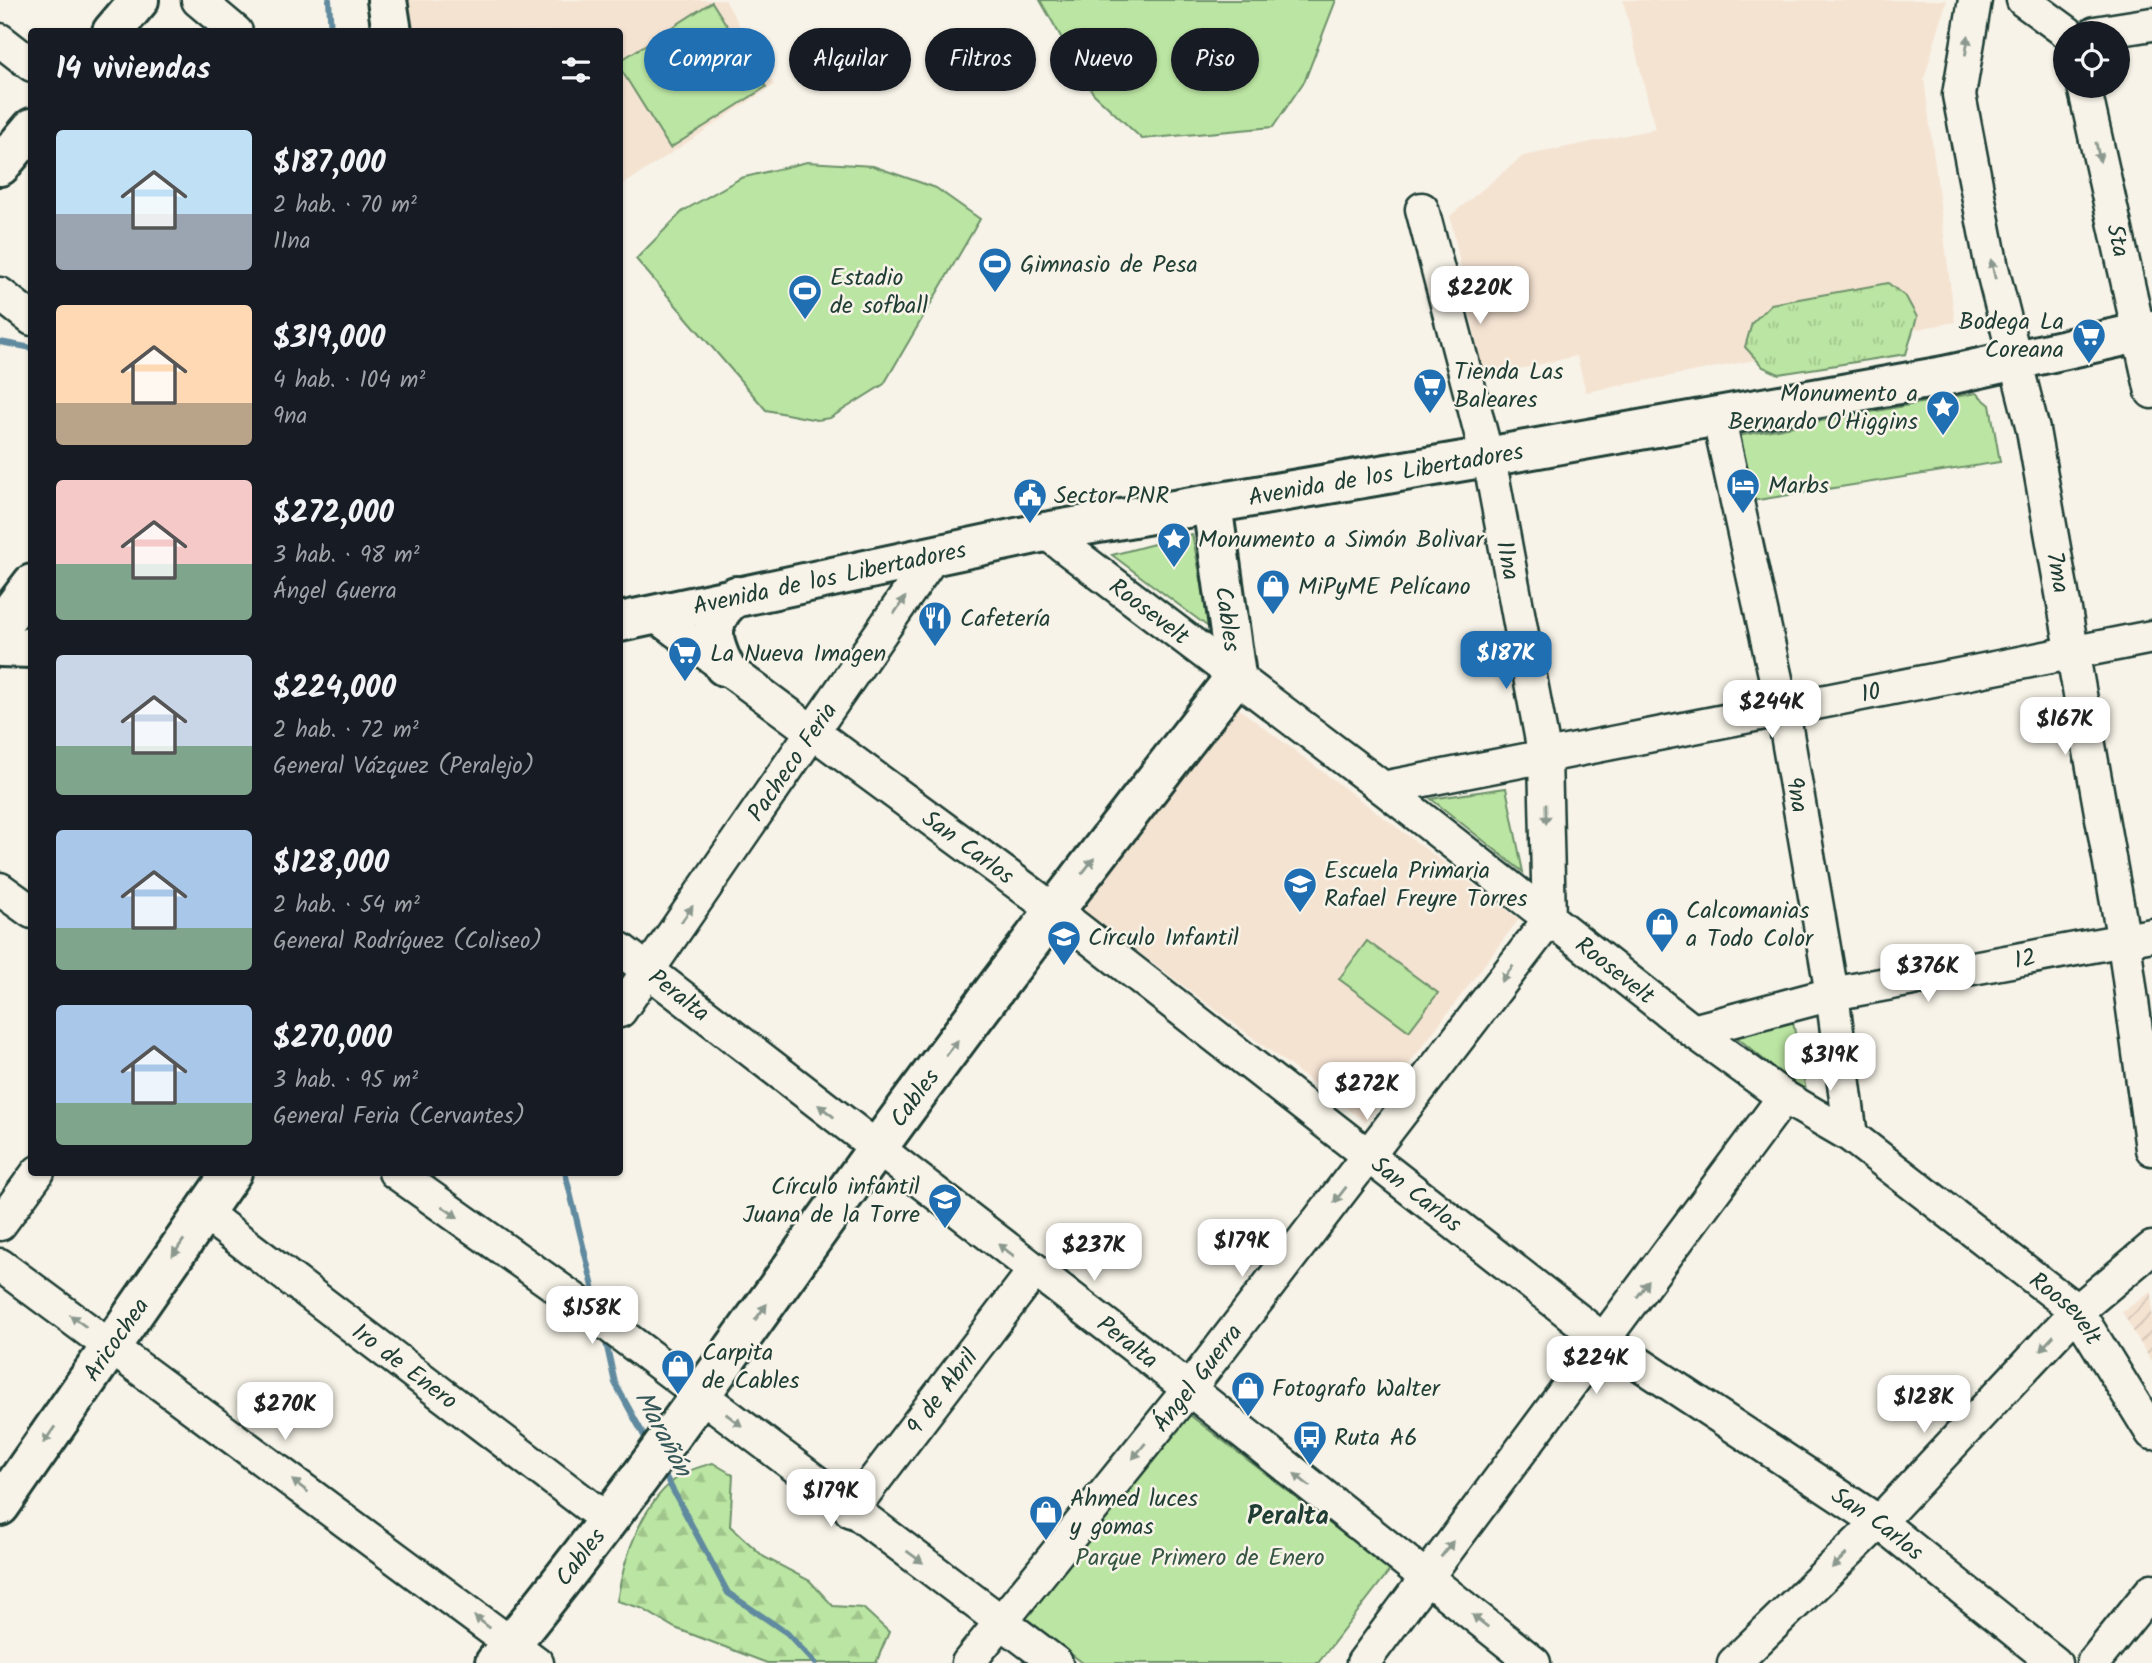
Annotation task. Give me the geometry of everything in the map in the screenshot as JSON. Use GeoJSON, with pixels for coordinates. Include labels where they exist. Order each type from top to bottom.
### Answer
{"type":"FeatureCollection","features":[{"type":"Feature","properties":{"kind":"main road"},"geometry":{"type":"LineString","coordinates":[[115,28],[139,0]]}},
{"type":"Feature","properties":{"kind":"main road"},"geometry":{"type":"LineString","coordinates":[[387,0],[390,28]]}},
{"type":"Feature","properties":{"kind":"main road"},"geometry":{"type":"LineString","coordinates":[[0,166],[28,133]]}},
{"type":"Feature","properties":{"kind":"main road","name":"Avenida de los Libertadores"},"geometry":{"type":"LineString","coordinates":[[629,621],[1045,532],[1944,376],[2146,331]]}},
{"type":"Feature","properties":{"kind":"main road","name":"Cables"},"geometry":{"type":"LineString","coordinates":[[514,1657],[607,1520],[678,1427],[876,1150],[1054,910],[1236,676],[1212,504]]}},
{"type":"Feature","properties":{"kind":"main road"},"geometry":{"type":"LineString","coordinates":[[0,626],[28,589]]}},
{"type":"Feature","properties":{"kind":"main road"},"geometry":{"type":"LineString","coordinates":[[724,666],[714,642],[715,623],[721,608],[736,596]]}},
{"type":"Feature","properties":{"kind":"main road"},"geometry":{"type":"LineString","coordinates":[[0,647],[28,648]]}},
{"type":"Feature","properties":{"kind":"main road","name":"Aricochea"},"geometry":{"type":"LineString","coordinates":[[0,1506],[229,1176]]}},
{"type":"Feature","properties":{"kind":"street"},"geometry":{"type":"LineString","coordinates":[[198,0],[231,28]]}},
{"type":"Feature","properties":{"kind":"street","name":"7ma"},"geometry":{"type":"LineString","coordinates":[[1975,0],[1959,95],[1992,268],[2033,430],[2073,651],[2138,938],[2152,1149]]}},
{"type":"Feature","properties":{"kind":"street"},"geometry":{"type":"LineString","coordinates":[[2023,0],[2053,22]]}},
{"type":"Feature","properties":{"kind":"street"},"geometry":{"type":"LineString","coordinates":[[2130,27],[2152,24]]}},
{"type":"Feature","properties":{"kind":"street"},"geometry":{"type":"LineString","coordinates":[[0,40],[28,62]]}},
{"type":"Feature","properties":{"kind":"street","name":"5ta"},"geometry":{"type":"LineString","coordinates":[[2087,98],[2128,292],[2146,331],[2152,392]]}},
{"type":"Feature","properties":{"kind":"street","name":"11na"},"geometry":{"type":"LineString","coordinates":[[1422,209],[1487,457],[1545,757],[1549,920]]}},
{"type":"Feature","properties":{"kind":"street"},"geometry":{"type":"LineString","coordinates":[[0,294],[28,316]]}},
{"type":"Feature","properties":{"kind":"street","name":"9na"},"geometry":{"type":"LineString","coordinates":[[1717,415],[1783,711],[1832,994],[1851,1136]]}},
{"type":"Feature","properties":{"kind":"street","name":"Roosevelt"},"geometry":{"type":"LineString","coordinates":[[1045,532],[1383,788],[1693,1031],[1784,1097],[1851,1136],[2077,1311],[2152,1433]]}},
{"type":"Feature","properties":{"kind":"street","name":"Pacheco Feria"},"geometry":{"type":"LineString","coordinates":[[623,1007],[935,554]]}},
{"type":"Feature","properties":{"kind":"street","name":"San Carlos"},"geometry":{"type":"LineString","coordinates":[[629,621],[724,666],[1054,910],[1605,1341],[1879,1522],[2054,1663]]}},
{"type":"Feature","properties":{"kind":"street","name":"10"},"geometry":{"type":"LineString","coordinates":[[1383,788],[2152,637]]}},
{"type":"Feature","properties":{"kind":"street"},"geometry":{"type":"LineString","coordinates":[[0,889],[28,909]]}},
{"type":"Feature","properties":{"kind":"street","name":"Ángel Guerra"},"geometry":{"type":"LineString","coordinates":[[968,1663],[1189,1390],[1549,920]]}},
{"type":"Feature","properties":{"kind":"street","name":"12"},"geometry":{"type":"LineString","coordinates":[[1693,1031],[1832,994],[2138,938]]}},
{"type":"Feature","properties":{"kind":"street","name":"Peralta"},"geometry":{"type":"LineString","coordinates":[[623,951],[1189,1390],[1534,1663]]}},
{"type":"Feature","properties":{"kind":"street"},"geometry":{"type":"LineString","coordinates":[[1363,1663],[1784,1097]]}},
{"type":"Feature","properties":{"kind":"street"},"geometry":{"type":"LineString","coordinates":[[0,1224],[35,1176]]}},
{"type":"Feature","properties":{"kind":"street"},"geometry":{"type":"LineString","coordinates":[[401,1176],[577,1301],[851,1511],[1002,1620],[1056,1663]]}},
{"type":"Feature","properties":{"kind":"street","name":"1ro de Enero"},"geometry":{"type":"LineString","coordinates":[[203,1212],[607,1520]]}},
{"type":"Feature","properties":{"kind":"street"},"geometry":{"type":"LineString","coordinates":[[1734,1663],[1879,1522],[2077,1311],[2152,1248]]}},
{"type":"Feature","properties":{"kind":"street"},"geometry":{"type":"LineString","coordinates":[[0,1265],[111,1345],[514,1657]]}},
{"type":"Feature","properties":{"kind":"street","name":"9 de Abril"},"geometry":{"type":"LineString","coordinates":[[851,1511],[1034,1270]]}},
{"type":"Feature","properties":{"kind":"street"},"geometry":{"type":"LineString","coordinates":[[2093,1663],[2152,1590]]}},
{"type":"Feature","properties":{"kind":"shaded area"},"geometry":{"type":"Polygon","coordinates":[[[407,0],[725,0],[741,28],[644,28],[644,91],[765,91],[623,185],[623,28],[412,28],[407,0]]]}},
{"type":"Feature","properties":{"kind":"shaded area"},"geometry":{"type":"Polygon","coordinates":[[[1623,0],[1947,0],[1924,79],[1955,322],[1586,392],[1577,356],[1484,377],[1450,216],[1523,156],[1655,129],[1623,0]]]}},
{"type":"Feature","properties":{"kind":"shaded area","name":"Escuela Primaria Rafael Freyre Torres"},"geometry":{"type":"Polygon","coordinates":[[[1234,705],[1519,919],[1365,1122],[1080,908],[1234,705]]]}},
{"type":"Feature","properties":{"kind":"shaded area"},"geometry":{"type":"Polygon","coordinates":[[[2152,1291],[2152,1363],[2122,1312],[2152,1291]]]}},
{"type":"Feature","properties":{"kind":"green space"},"geometry":{"type":"Polygon","coordinates":[[[1040,0],[1336,0],[1305,80],[1273,127],[1142,139],[1092,91],[1157,91],[1157,28],[1056,28],[1040,0]]]}},
{"type":"Feature","properties":{"kind":"green space"},"geometry":{"type":"Polygon","coordinates":[[[712,2],[729,28],[671,28],[712,2]]]}},
{"type":"Feature","properties":{"kind":"green space"},"geometry":{"type":"Polygon","coordinates":[[[644,46],[644,91],[760,91],[670,148],[623,73],[623,59],[644,46]]]}},
{"type":"Feature","properties":{"kind":"green space","name":"Estadio de sofball"},"geometry":{"type":"Polygon","coordinates":[[[807,162],[873,166],[936,188],[980,219],[884,384],[830,418],[817,420],[766,410],[636,259],[683,211],[741,178],[807,162]]]}},
{"type":"Feature","properties":{"kind":"green space"},"geometry":{"type":"Polygon","coordinates":[[[1888,283],[1906,297],[1917,317],[1906,354],[1779,374],[1763,367],[1745,347],[1752,323],[1771,304],[1888,283]]]}},
{"type":"Feature","properties":{"kind":"green space"},"geometry":{"type":"Polygon","coordinates":[[[1976,393],[1990,405],[2000,462],[1732,504],[1721,439],[1976,393]]]}},
{"type":"Feature","properties":{"kind":"green space"},"geometry":{"type":"Polygon","coordinates":[[[1192,534],[1211,629],[1112,555],[1192,534]]]}},
{"type":"Feature","properties":{"kind":"green space"},"geometry":{"type":"Polygon","coordinates":[[[1506,788],[1523,872],[1431,799],[1506,788]]]}},
{"type":"Feature","properties":{"kind":"green space"},"geometry":{"type":"Polygon","coordinates":[[[1367,941],[1438,993],[1409,1031],[1339,979],[1367,941]]]}},
{"type":"Feature","properties":{"kind":"green space"},"geometry":{"type":"Polygon","coordinates":[[[1792,1017],[1807,1096],[1727,1029],[1792,1017]]]}},
{"type":"Feature","properties":{"kind":"green space","name":"Parque Primero de Enero"},"geometry":{"type":"Polygon","coordinates":[[[1182,1409],[1390,1570],[1318,1663],[1083,1663],[1020,1615],[1182,1409]]]}},
{"type":"Feature","properties":{"kind":"green space"},"geometry":{"type":"Polygon","coordinates":[[[713,1463],[733,1475],[730,1526],[764,1557],[810,1581],[833,1606],[863,1608],[889,1632],[876,1663],[767,1663],[675,1628],[641,1608],[617,1601],[630,1548],[656,1498],[683,1474],[713,1463]]]}},
{"type":"Feature","properties":{"kind":"waterway"},"geometry":{"type":"LineString","coordinates":[[329,0],[331,28]]}},
{"type":"Feature","properties":{"kind":"waterway","name":"Marañón"},"geometry":{"type":"LineString","coordinates":[[0,342],[28,347]]}},
{"type":"Feature","properties":{"kind":"waterway","name":"Marañón"},"geometry":{"type":"LineString","coordinates":[[566,1176],[597,1303]]}},
{"type":"Feature","properties":{"kind":"waterway","name":"Marañón"},"geometry":{"type":"LineString","coordinates":[[605,1338],[615,1383],[648,1443]]}},
{"type":"Feature","properties":{"kind":"waterway","name":"Marañón"},"geometry":{"type":"LineString","coordinates":[[661,1468],[728,1593],[787,1633],[815,1663]]}},
{"type":"Feature","properties":{"kind":"place","name":"Gimnasio de Pesa"},"geometry":{"type":"Point","coordinates":[995,294]}},
{"type":"Feature","properties":{"kind":"place","name":"Estadio de sofball"},"geometry":{"type":"Point","coordinates":[805,321]}},
{"type":"Feature","properties":{"kind":"place","name":"Bodega La Coreana"},"geometry":{"type":"Point","coordinates":[2089,365]}},
{"type":"Feature","properties":{"kind":"place","name":"Tienda Las Baleares"},"geometry":{"type":"Point","coordinates":[1430,415]}},
{"type":"Feature","properties":{"kind":"place","name":"Monumento a Bernardo O'Higgins"},"geometry":{"type":"Point","coordinates":[1943,437]}},
{"type":"Feature","properties":{"kind":"place","name":"Marbs"},"geometry":{"type":"Point","coordinates":[1743,515]}},
{"type":"Feature","properties":{"kind":"place","name":"Sector PNR"},"geometry":{"type":"Point","coordinates":[1030,525]}},
{"type":"Feature","properties":{"kind":"place","name":"Monumento a Simón Bolivar"},"geometry":{"type":"Point","coordinates":[1174,569]}},
{"type":"Feature","properties":{"kind":"place","name":"MiPyME Pelícano"},"geometry":{"type":"Point","coordinates":[1273,616]}},
{"type":"Feature","properties":{"kind":"place","name":"Cafetería"},"geometry":{"type":"Point","coordinates":[935,648]}},
{"type":"Feature","properties":{"kind":"place","name":"La Nueva Imagen"},"geometry":{"type":"Point","coordinates":[685,683]}},
{"type":"Feature","properties":{"kind":"place","name":"Escuela Primaria Rafael Freyre Torres"},"geometry":{"type":"Point","coordinates":[1300,914]}},
{"type":"Feature","properties":{"kind":"place","name":"Calcomanias a Todo Color"},"geometry":{"type":"Point","coordinates":[1662,954]}},
{"type":"Feature","properties":{"kind":"place","name":"Círculo Infantil"},"geometry":{"type":"Point","coordinates":[1064,967]}},
{"type":"Feature","properties":{"kind":"place","name":"Círculo infantil Juana de la Torre"},"geometry":{"type":"Point","coordinates":[945,1230]}},
{"type":"Feature","properties":{"kind":"place","name":"Carpita de Cables"},"geometry":{"type":"Point","coordinates":[678,1396]}},
{"type":"Feature","properties":{"kind":"place","name":"Fotografo Walter"},"geometry":{"type":"Point","coordinates":[1248,1418]}},
{"type":"Feature","properties":{"kind":"place","name":"Ruta A6"},"geometry":{"type":"Point","coordinates":[1310,1467]}},
{"type":"Feature","properties":{"kind":"place","name":"Ahmed luces y gomas"},"geometry":{"type":"Point","coordinates":[1046,1542]}},
{"type":"Feature","properties":{"kind":"district","name":"Peralta"},"geometry":{"type":"Point","coordinates":[1288,1515]}}]}
